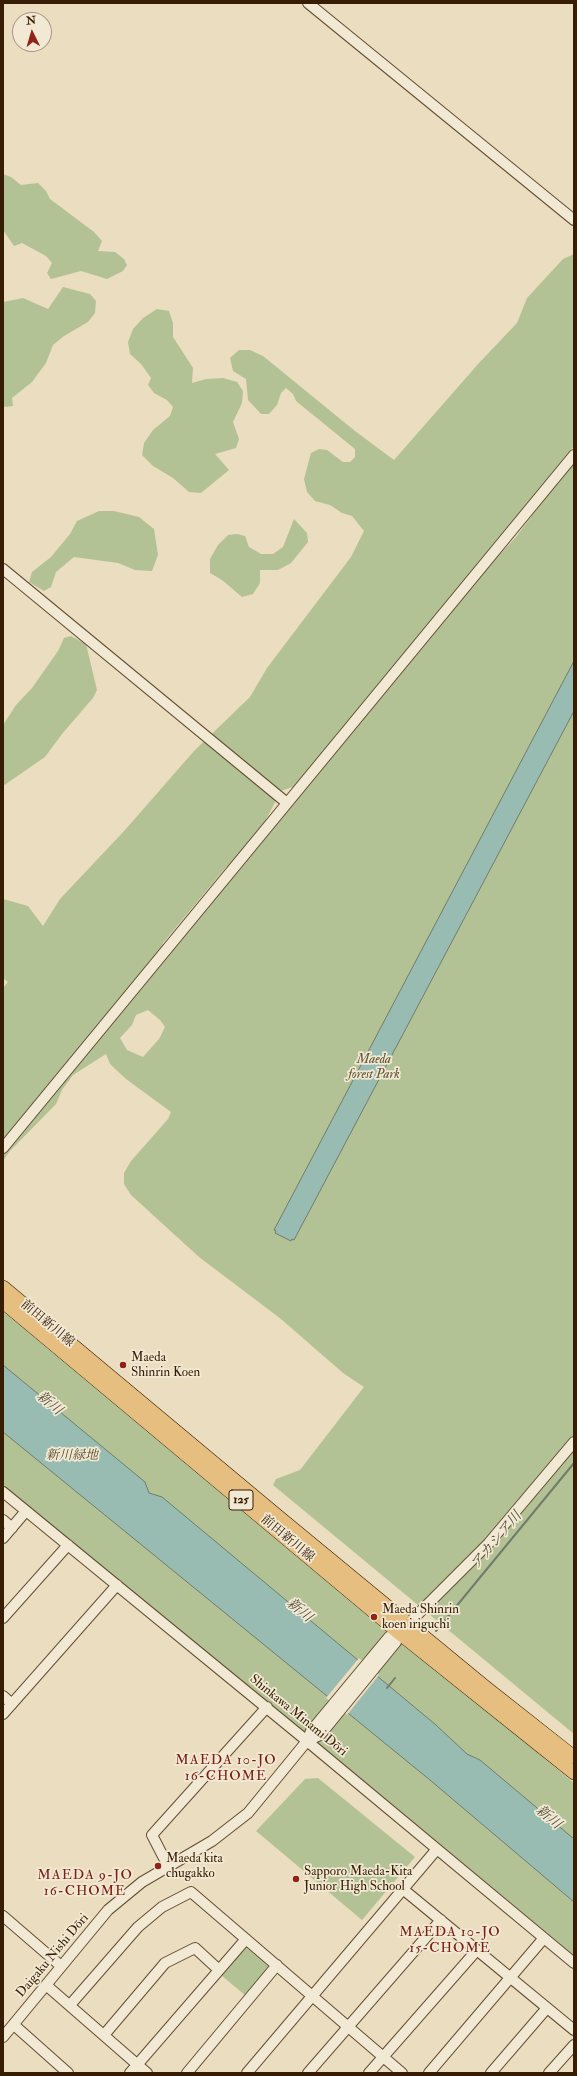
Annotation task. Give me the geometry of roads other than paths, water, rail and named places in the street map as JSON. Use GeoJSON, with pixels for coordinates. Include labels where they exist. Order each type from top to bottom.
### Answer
{"type":"FeatureCollection","features":[{"type":"Feature","properties":{"kind":"main road","name":"前田新川線"},"geometry":{"type":"LineString","coordinates":[[3,1287],[409,1623],[574,1757]]}},
{"type":"Feature","properties":{"kind":"main road","name":"前田新川線"},"geometry":{"type":"LineString","coordinates":[[3,1302],[395,1637],[574,1773]]}},
{"type":"Feature","properties":{"kind":"street"},"geometry":{"type":"LineString","coordinates":[[308,3],[574,220]]}},
{"type":"Feature","properties":{"kind":"street"},"geometry":{"type":"LineString","coordinates":[[3,1148],[574,455]]}},
{"type":"Feature","properties":{"kind":"street"},"geometry":{"type":"LineString","coordinates":[[3,569],[287,803]]}},
{"type":"Feature","properties":{"kind":"street","name":"Daigaku Nishi Dōri"},"geometry":{"type":"LineString","coordinates":[[3,2037],[108,1910],[142,1882],[212,1841],[248,1813],[307,1740],[316,1732],[395,1637],[488,1544],[574,1442]]}},
{"type":"Feature","properties":{"kind":"street","name":"Shinkawa Minami Dōri"},"geometry":{"type":"LineString","coordinates":[[3,1492],[307,1740],[574,1963]]}},
{"type":"Feature","properties":{"kind":"street"},"geometry":{"type":"LineString","coordinates":[[3,1538],[26,1511]]}},
{"type":"Feature","properties":{"kind":"street"},"geometry":{"type":"LineString","coordinates":[[3,1520],[12,1528]]}},
{"type":"Feature","properties":{"kind":"street"},"geometry":{"type":"LineString","coordinates":[[3,1618],[68,1545]]}},
{"type":"Feature","properties":{"kind":"street"},"geometry":{"type":"LineString","coordinates":[[3,1714],[117,1585]]}},
{"type":"Feature","properties":{"kind":"street"},"geometry":{"type":"LineString","coordinates":[[3,1696],[12,1704]]}},
{"type":"Feature","properties":{"kind":"street"},"geometry":{"type":"LineString","coordinates":[[168,1866],[152,1835],[267,1708]]}},
{"type":"Feature","properties":{"kind":"street"},"geometry":{"type":"LineString","coordinates":[[247,2073],[404,1890],[437,1849]]}},
{"type":"Feature","properties":{"kind":"street"},"geometry":{"type":"LineString","coordinates":[[404,1890],[574,2030]]}},
{"type":"Feature","properties":{"kind":"street"},"geometry":{"type":"LineString","coordinates":[[70,2005],[138,1927],[162,1907],[191,1892],[402,2073]]}},
{"type":"Feature","properties":{"kind":"street"},"geometry":{"type":"LineString","coordinates":[[3,1916],[61,1966]]}},
{"type":"Feature","properties":{"kind":"street"},"geometry":{"type":"LineString","coordinates":[[308,2073],[441,1920]]}},
{"type":"Feature","properties":{"kind":"street"},"geometry":{"type":"LineString","coordinates":[[429,2073],[544,1938]]}},
{"type":"Feature","properties":{"kind":"street"},"geometry":{"type":"LineString","coordinates":[[130,2073],[246,1939]]}},
{"type":"Feature","properties":{"kind":"street"},"geometry":{"type":"LineString","coordinates":[[104,2035],[165,1963],[195,1948],[219,1970]]}},
{"type":"Feature","properties":{"kind":"street"},"geometry":{"type":"LineString","coordinates":[[369,2073],[477,1950]]}},
{"type":"Feature","properties":{"kind":"street"},"geometry":{"type":"LineString","coordinates":[[187,2073],[277,1965]]}},
{"type":"Feature","properties":{"kind":"street"},"geometry":{"type":"LineString","coordinates":[[46,1985],[147,2073]]}},
{"type":"Feature","properties":{"kind":"street"},"geometry":{"type":"LineString","coordinates":[[491,2073],[546,2008]]}},
{"type":"Feature","properties":{"kind":"street"},"geometry":{"type":"LineString","coordinates":[[14,2025],[68,2073]]}},
{"type":"Feature","properties":{"kind":"street"},"geometry":{"type":"LineString","coordinates":[[549,2073],[574,2044]]}},
{"type":"Feature","properties":{"kind":"water"},"geometry":{"type":"Polygon","coordinates":[[[574,661],[574,711],[294,1240],[292,1239],[291,1241],[275,1233],[276,1231],[274,1230],[574,661]]]}},
{"type":"Feature","properties":{"kind":"water","name":"新川"},"geometry":{"type":"Polygon","coordinates":[[[3,1365],[145,1482],[149,1493],[162,1497],[436,1725],[467,1754],[480,1760],[574,1839],[574,1902],[430,1780],[3,1432],[3,1365]]]}},
{"type":"Feature","properties":{"kind":"waterway","name":"アカシア川"},"geometry":{"type":"LineString","coordinates":[[436,1631],[574,1463]]}},
{"type":"Feature","properties":{"kind":"waterway","name":"アカシア川"},"geometry":{"type":"LineString","coordinates":[[387,1688],[395,1678]]}},
{"type":"Feature","properties":{"kind":"place","name":"Maeda Shinrin Koen"},"geometry":{"type":"Point","coordinates":[123,1365]}},
{"type":"Feature","properties":{"kind":"place","name":"Maeda Shinrin koen iriguchi"},"geometry":{"type":"Point","coordinates":[374,1617]}},
{"type":"Feature","properties":{"kind":"place","name":"Maeda kita chugakko"},"geometry":{"type":"Point","coordinates":[158,1866]}},
{"type":"Feature","properties":{"kind":"place","name":"Sapporo Maeda-Kita Junior High School"},"geometry":{"type":"Point","coordinates":[296,1879]}},
{"type":"Feature","properties":{"kind":"district","name":"MAEDA 10-JO 16-CHOME"},"geometry":{"type":"Point","coordinates":[226,1770]}},
{"type":"Feature","properties":{"kind":"district","name":"MAEDA 9-JO 16-CHOME"},"geometry":{"type":"Point","coordinates":[85,1884]}},
{"type":"Feature","properties":{"kind":"district","name":"MAEDA 10-JO 15-CHOME"},"geometry":{"type":"Point","coordinates":[450,1942]}},
{"type":"Feature","properties":{"kind":"park label","name":"Maeda forest Park"},"geometry":{"type":"Point","coordinates":[374,1068]}},
{"type":"Feature","properties":{"kind":"park label","name":"新川緑地"},"geometry":{"type":"Point","coordinates":[72,1456]}}]}
